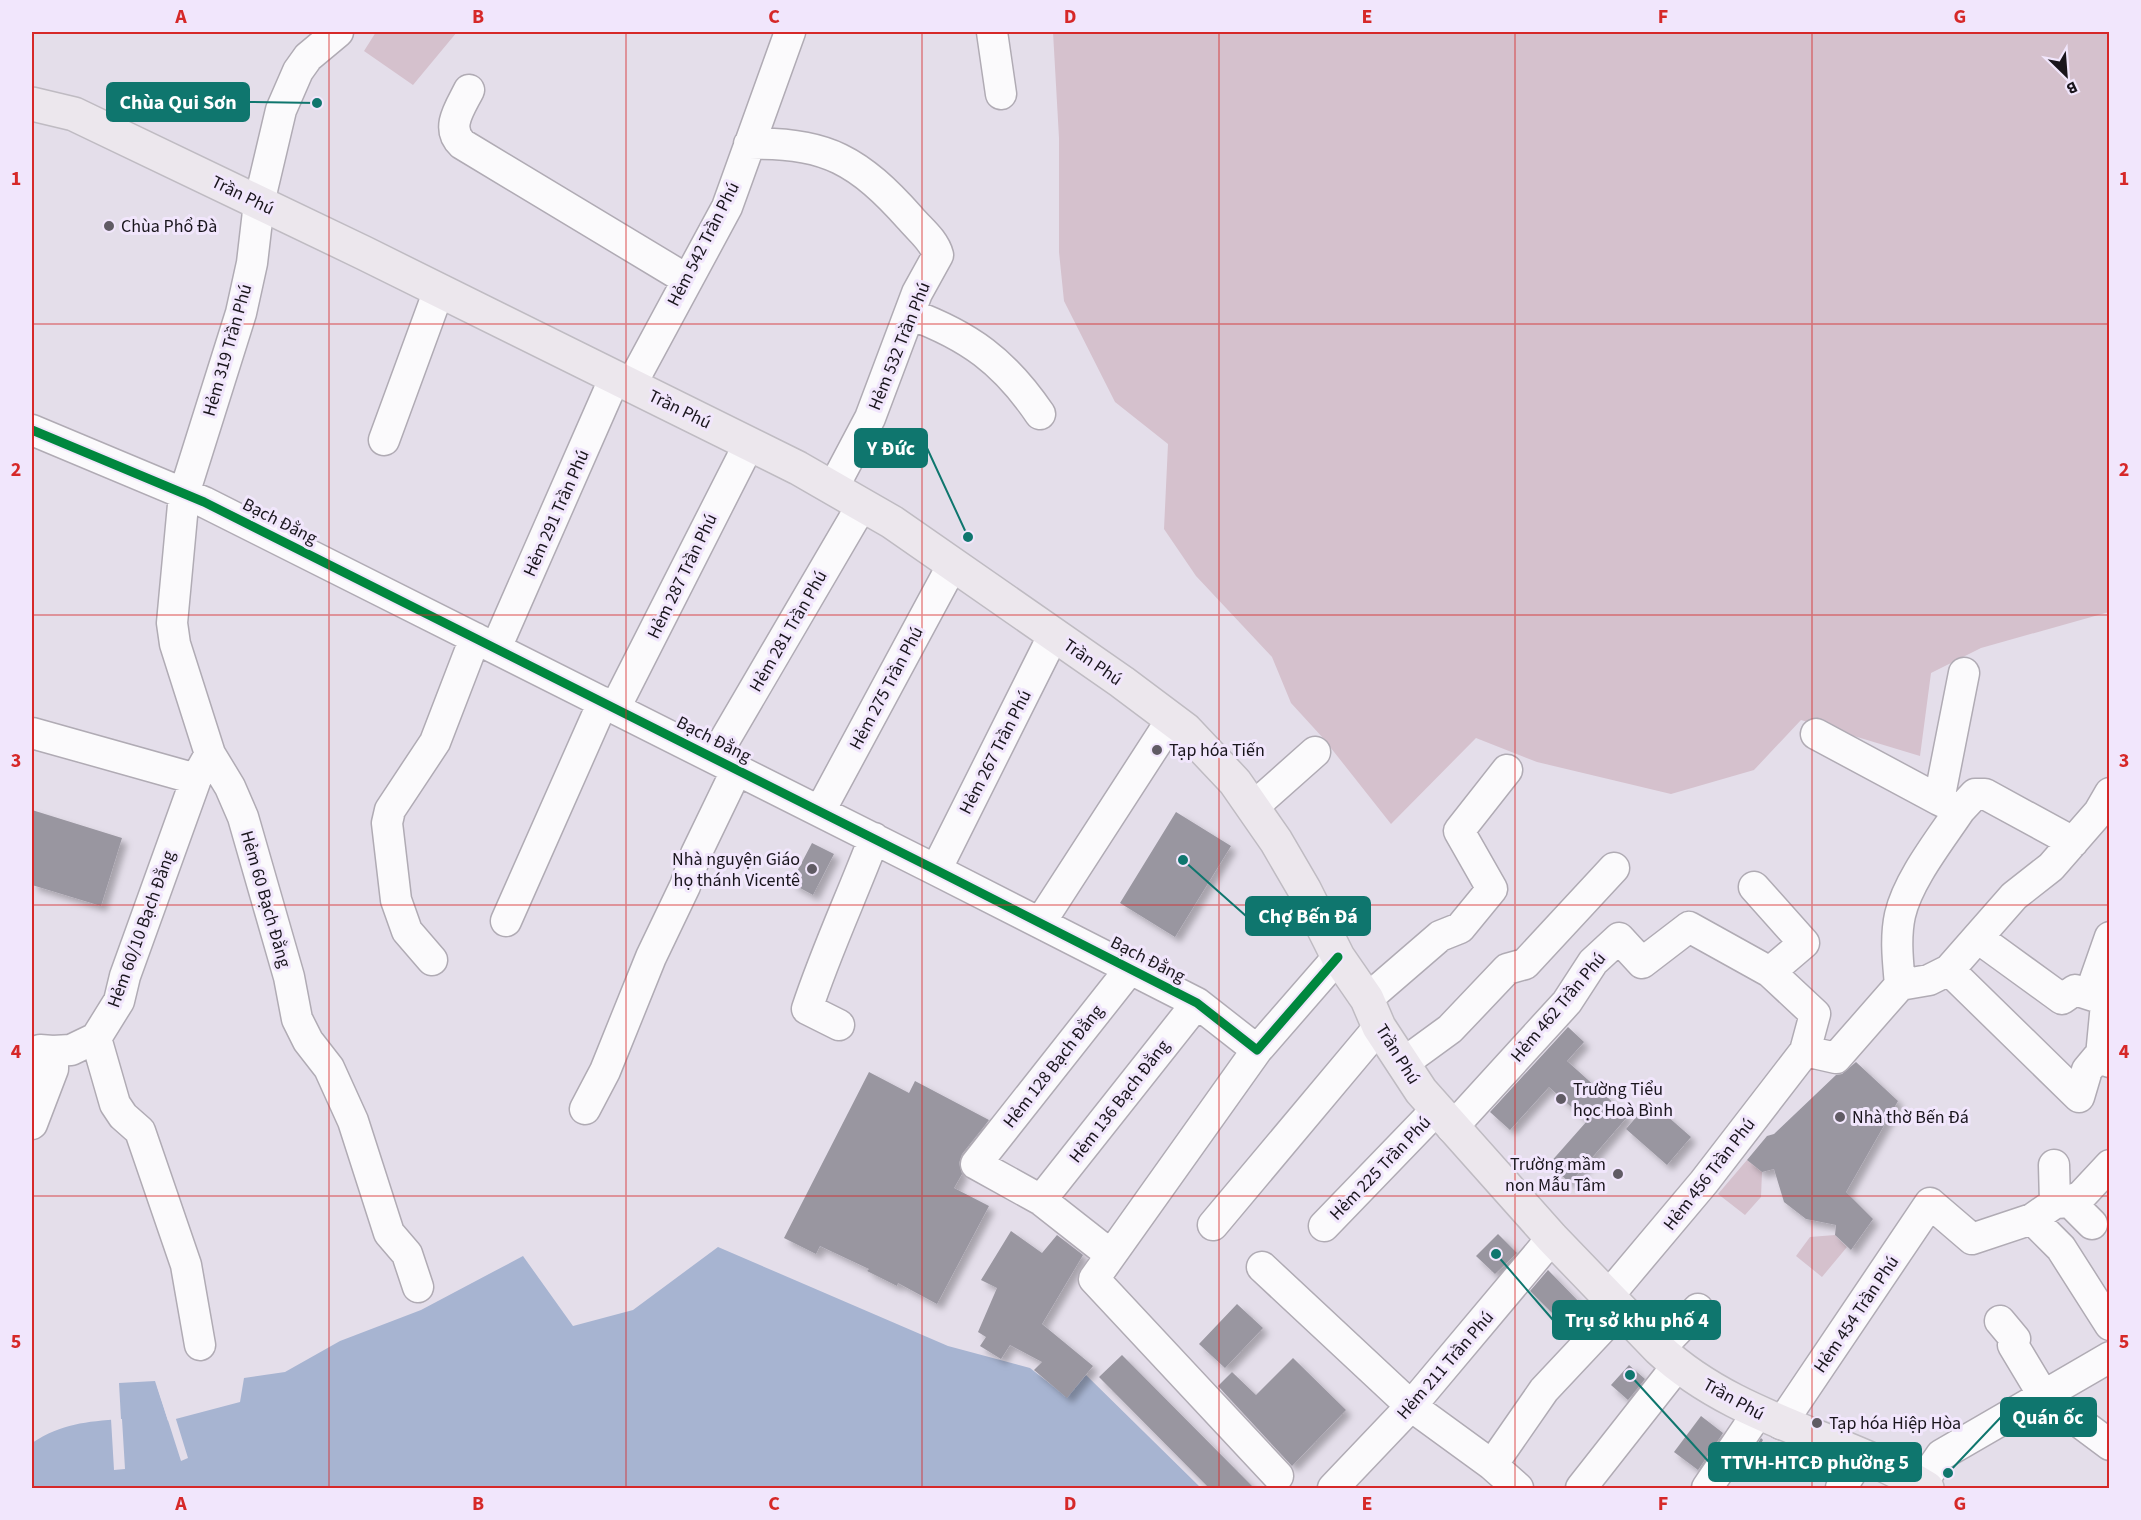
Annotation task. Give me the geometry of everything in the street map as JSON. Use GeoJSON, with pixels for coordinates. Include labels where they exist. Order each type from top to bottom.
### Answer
{"type":"FeatureCollection","features":[{"type":"Feature","properties":{"kind":"main road","name":"Trần Phú"},"geometry":{"type":"LineString","coordinates":[[32,104],[74,114],[439,290],[750,444],[833,488],[953,564],[1172,719],[1186,730],[1235,782],[1304,889],[1338,957],[1402,1064],[1444,1119],[1552,1238],[1668,1358],[1769,1419],[1861,1456],[1924,1486]]}},
{"type":"Feature","properties":{"kind":"street","name":"Hẻm 319 Trần Phú"},"geometry":{"type":"LineString","coordinates":[[184,494],[241,312],[252,262],[259,203],[272,143],[288,92],[308,57],[338,32]]}},
{"type":"Feature","properties":{"kind":"street"},"geometry":{"type":"LineString","coordinates":[[992,32],[1001,94]]}},
{"type":"Feature","properties":{"kind":"street","name":"Hẻm 542 Trần Phú"},"geometry":{"type":"LineString","coordinates":[[623,381],[727,207],[749,144],[782,34]]}},
{"type":"Feature","properties":{"kind":"street"},"geometry":{"type":"LineString","coordinates":[[469,90],[454,121],[456,138],[462,144],[686,279]]}},
{"type":"Feature","properties":{"kind":"street","name":"Hẻm 532 Trần Phú"},"geometry":{"type":"LineString","coordinates":[[749,144],[783,143],[814,148],[843,158],[902,209],[936,246],[938,255],[917,293],[870,418],[833,488]]}},
{"type":"Feature","properties":{"kind":"street"},"geometry":{"type":"LineString","coordinates":[[384,440],[439,290]]}},
{"type":"Feature","properties":{"kind":"street"},"geometry":{"type":"LineString","coordinates":[[910,314],[953,331],[984,351],[1007,370],[1040,414]]}},
{"type":"Feature","properties":{"kind":"street","name":"Hẻm 291 Trần Phú"},"geometry":{"type":"LineString","coordinates":[[432,960],[406,931],[396,900],[387,823],[390,810],[435,742],[623,381]]}},
{"type":"Feature","properties":{"kind":"street","name":"Bạch Đằng"},"geometry":{"type":"LineString","coordinates":[[32,430],[184,494],[874,838],[1197,1003],[1257,1050]]}},
{"type":"Feature","properties":{"kind":"street","name":"Hẻm 287 Trần Phú"},"geometry":{"type":"LineString","coordinates":[[506,921],[609,705],[750,444]]}},
{"type":"Feature","properties":{"kind":"street","name":"Hẻm 60 Bạch Đằng"},"geometry":{"type":"LineString","coordinates":[[184,494],[172,623],[203,766],[230,787],[243,817],[289,976],[297,1019],[309,1041],[329,1068],[344,1100],[389,1233],[407,1254],[418,1287]]}},
{"type":"Feature","properties":{"kind":"street","name":"Hẻm 281 Trần Phú"},"geometry":{"type":"LineString","coordinates":[[585,1109],[605,1071],[651,957],[685,886],[725,764],[862,505]]}},
{"type":"Feature","properties":{"kind":"street","name":"Hẻm 275 Trần Phú"},"geometry":{"type":"LineString","coordinates":[[820,811],[953,564]]}},
{"type":"Feature","properties":{"kind":"street","name":"Hẻm 267 Trần Phú"},"geometry":{"type":"LineString","coordinates":[[936,870],[1054,634]]}},
{"type":"Feature","properties":{"kind":"street"},"geometry":{"type":"LineString","coordinates":[[1900,985],[1898,929],[1903,905],[1949,805],[1964,673]]}},
{"type":"Feature","properties":{"kind":"street"},"geometry":{"type":"LineString","coordinates":[[1040,923],[1172,719]]}},
{"type":"Feature","properties":{"kind":"street"},"geometry":{"type":"LineString","coordinates":[[32,733],[203,766]]}},
{"type":"Feature","properties":{"kind":"street"},"geometry":{"type":"LineString","coordinates":[[1816,734],[1949,805]]}},
{"type":"Feature","properties":{"kind":"street"},"geometry":{"type":"LineString","coordinates":[[1252,808],[1315,752]]}},
{"type":"Feature","properties":{"kind":"street","name":"Hẻm 60/10 Bạch Đằng"},"geometry":{"type":"LineString","coordinates":[[96,1038],[119,1001],[125,976],[203,766]]}},
{"type":"Feature","properties":{"kind":"street"},"geometry":{"type":"LineString","coordinates":[[1212,1225],[1373,1013],[1440,936],[1460,928],[1492,889],[1459,831],[1508,770]]}},
{"type":"Feature","properties":{"kind":"street"},"geometry":{"type":"LineString","coordinates":[[1949,805],[1975,794],[1985,794],[2073,842]]}},
{"type":"Feature","properties":{"kind":"street"},"geometry":{"type":"LineString","coordinates":[[1805,1051],[1836,1058],[1900,985],[1929,980],[1949,970],[2014,896],[2051,867],[2106,807]]}},
{"type":"Feature","properties":{"kind":"street"},"geometry":{"type":"LineString","coordinates":[[839,1024],[807,1009],[821,965],[874,838]]}},
{"type":"Feature","properties":{"kind":"street"},"geometry":{"type":"LineString","coordinates":[[1402,1064],[1450,1029],[1477,1004],[1507,969],[1525,964],[1614,868]]}},
{"type":"Feature","properties":{"kind":"street"},"geometry":{"type":"LineString","coordinates":[[1754,887],[1804,943],[1770,972]]}},
{"type":"Feature","properties":{"kind":"street","name":"Hẻm 462 Trần Phú"},"geometry":{"type":"LineString","coordinates":[[1444,1119],[1567,1002],[1593,962],[1620,938],[1642,963],[1689,927],[1770,972],[1815,1014],[1805,1051]]}},
{"type":"Feature","properties":{"kind":"street"},"geometry":{"type":"LineString","coordinates":[[1949,970],[2079,1097],[2087,1070],[2097,1058],[2105,1060],[2102,1001],[2109,937]]}},
{"type":"Feature","properties":{"kind":"street"},"geometry":{"type":"LineString","coordinates":[[1978,938],[2062,999],[2075,990],[2102,1001]]}},
{"type":"Feature","properties":{"kind":"street"},"geometry":{"type":"LineString","coordinates":[[1278,1476],[1094,1279],[1257,1050],[1338,957]]}},
{"type":"Feature","properties":{"kind":"street","name":"Hẻm 128 Bạch Đằng"},"geometry":{"type":"LineString","coordinates":[[1041,1200],[976,1164],[1130,969]]}},
{"type":"Feature","properties":{"kind":"street","name":"Hẻm 136 Bạch Đằng"},"geometry":{"type":"LineString","coordinates":[[1041,1200],[1197,1003]]}},
{"type":"Feature","properties":{"kind":"street"},"geometry":{"type":"LineString","coordinates":[[39,1054],[71,1050],[96,1038],[116,1104],[123,1116],[140,1131],[186,1265],[200,1345]]}},
{"type":"Feature","properties":{"kind":"street","name":"Hẻm 456 Trần Phú"},"geometry":{"type":"LineString","coordinates":[[1492,1465],[1544,1390],[1615,1301],[1805,1051]]}},
{"type":"Feature","properties":{"kind":"street"},"geometry":{"type":"LineString","coordinates":[[32,1124],[53,1069],[39,1054]]}},
{"type":"Feature","properties":{"kind":"street","name":"Hẻm 225 Trần Phú"},"geometry":{"type":"LineString","coordinates":[[1324,1226],[1444,1119]]}},
{"type":"Feature","properties":{"kind":"street"},"geometry":{"type":"LineString","coordinates":[[2054,1165],[2052,1208],[2061,1248],[2109,1325]]}},
{"type":"Feature","properties":{"kind":"street"},"geometry":{"type":"LineString","coordinates":[[2052,1208],[2082,1195],[2109,1165]]}},
{"type":"Feature","properties":{"kind":"street"},"geometry":{"type":"LineString","coordinates":[[1041,1200],[1111,1255]]}},
{"type":"Feature","properties":{"kind":"street","name":"Hẻm 454 Trần Phú"},"geometry":{"type":"LineString","coordinates":[[1707,1488],[1769,1419],[1930,1203],[1972,1239],[2052,1208]]}},
{"type":"Feature","properties":{"kind":"street"},"geometry":{"type":"LineString","coordinates":[[2052,1208],[2092,1224]]}},
{"type":"Feature","properties":{"kind":"street","name":"Hẻm 211 Trần Phú"},"geometry":{"type":"LineString","coordinates":[[1334,1488],[1411,1406],[1552,1238]]}},
{"type":"Feature","properties":{"kind":"street"},"geometry":{"type":"LineString","coordinates":[[1262,1267],[1411,1406],[1492,1465],[1518,1488]]}},
{"type":"Feature","properties":{"kind":"street"},"geometry":{"type":"LineString","coordinates":[[1581,1488],[1698,1309]]}},
{"type":"Feature","properties":{"kind":"street"},"geometry":{"type":"LineString","coordinates":[[2000,1321],[2015,1339],[2013,1345],[2043,1395],[2109,1445]]}},
{"type":"Feature","properties":{"kind":"street"},"geometry":{"type":"LineString","coordinates":[[1924,1486],[1941,1455],[2109,1357]]}},
{"type":"Feature","properties":{"kind":"street"},"geometry":{"type":"LineString","coordinates":[[1841,1488],[1861,1456]]}},
{"type":"Feature","properties":{"kind":"shaded area"},"geometry":{"type":"Polygon","coordinates":[[[376,32],[457,32],[413,85],[364,51],[376,32]]]}},
{"type":"Feature","properties":{"kind":"shaded area"},"geometry":{"type":"Polygon","coordinates":[[[1053,32],[2109,32],[2109,612],[1981,648],[1931,673],[1920,756],[1801,720],[1754,770],[1671,794],[1537,762],[1476,738],[1391,824],[1323,738],[1291,703],[1272,657],[1196,576],[1164,529],[1168,444],[1115,402],[1064,301],[1059,252],[1059,138],[1053,32]]]}},
{"type":"Feature","properties":{"kind":"shaded area"},"geometry":{"type":"Polygon","coordinates":[[[1747,1160],[1762,1172],[1761,1197],[1745,1215],[1718,1194],[1747,1160]]]}},
{"type":"Feature","properties":{"kind":"shaded area"},"geometry":{"type":"Polygon","coordinates":[[[1835,1235],[1847,1247],[1822,1277],[1796,1256],[1810,1237],[1835,1235]]]}},
{"type":"Feature","properties":{"kind":"water"},"geometry":{"type":"Polygon","coordinates":[[[718,1247],[948,1346],[1030,1368],[1067,1397],[1086,1375],[1201,1488],[32,1488],[32,1443],[64,1427],[121,1419],[119,1383],[155,1381],[168,1421],[240,1402],[244,1378],[285,1372],[340,1341],[421,1310],[523,1256],[573,1326],[633,1310],[718,1247]]]}},
{"type":"Feature","properties":{"kind":"pier"},"geometry":{"type":"Polygon","coordinates":[[[160,1385],[170,1417],[175,1416],[188,1458],[181,1461],[157,1386],[160,1385]]]}},
{"type":"Feature","properties":{"kind":"pier"},"geometry":{"type":"Polygon","coordinates":[[[111,1419],[122,1419],[125,1469],[114,1470],[111,1419]]]}},
{"type":"Feature","properties":{"kind":"building"},"geometry":{"type":"Polygon","coordinates":[[[32,810],[122,838],[101,906],[32,885],[32,810]]]}},
{"type":"Feature","properties":{"kind":"building"},"geometry":{"type":"Polygon","coordinates":[[[1176,812],[1231,846],[1175,937],[1120,903],[1176,812]]]}},
{"type":"Feature","properties":{"kind":"building","name":"Nhà nguyện Giáo họ thánh Vicentê"},"geometry":{"type":"Polygon","coordinates":[[[812,843],[834,854],[813,895],[791,883],[812,843]]]}},
{"type":"Feature","properties":{"kind":"building"},"geometry":{"type":"Polygon","coordinates":[[[1568,1027],[1584,1042],[1567,1061],[1628,1116],[1570,1183],[1549,1164],[1587,1121],[1549,1087],[1510,1130],[1490,1112],[1568,1027]]]}},
{"type":"Feature","properties":{"kind":"building","name":"Nhà thờ Bến Đá"},"geometry":{"type":"Polygon","coordinates":[[[1856,1062],[1898,1101],[1846,1192],[1873,1219],[1851,1250],[1835,1235],[1836,1225],[1806,1219],[1784,1202],[1774,1169],[1762,1172],[1747,1160],[1767,1136],[1774,1134],[1836,1075],[1842,1074],[1856,1062]]]}},
{"type":"Feature","properties":{"kind":"building"},"geometry":{"type":"Polygon","coordinates":[[[869,1072],[909,1093],[915,1081],[989,1120],[962,1154],[959,1163],[962,1174],[954,1188],[989,1206],[937,1304],[820,1246],[816,1254],[784,1238],[869,1072]]]}},
{"type":"Feature","properties":{"kind":"building"},"geometry":{"type":"Polygon","coordinates":[[[1650,1101],[1691,1137],[1667,1165],[1626,1129],[1650,1101]]]}},
{"type":"Feature","properties":{"kind":"building"},"geometry":{"type":"Polygon","coordinates":[[[1011,1231],[1042,1253],[1057,1235],[1083,1255],[1042,1324],[1093,1366],[1067,1398],[1034,1370],[1042,1362],[1010,1345],[1001,1359],[980,1346],[986,1337],[978,1332],[997,1288],[981,1280],[1011,1231]]]}},
{"type":"Feature","properties":{"kind":"building"},"geometry":{"type":"Polygon","coordinates":[[[1498,1234],[1517,1253],[1495,1274],[1476,1256],[1498,1234]]]}},
{"type":"Feature","properties":{"kind":"building"},"geometry":{"type":"Polygon","coordinates":[[[1548,1270],[1587,1310],[1582,1315],[1585,1318],[1571,1332],[1530,1291],[1548,1270]]]}},
{"type":"Feature","properties":{"kind":"building"},"geometry":{"type":"Polygon","coordinates":[[[1237,1304],[1263,1328],[1225,1368],[1199,1344],[1237,1304]]]}},
{"type":"Feature","properties":{"kind":"building"},"geometry":{"type":"Polygon","coordinates":[[[1122,1355],[1254,1488],[1209,1488],[1099,1377],[1122,1355]]]}},
{"type":"Feature","properties":{"kind":"building"},"geometry":{"type":"Polygon","coordinates":[[[1293,1358],[1346,1410],[1292,1466],[1218,1386],[1232,1372],[1256,1395],[1293,1358]]]}},
{"type":"Feature","properties":{"kind":"building"},"geometry":{"type":"Polygon","coordinates":[[[1629,1365],[1645,1379],[1628,1400],[1611,1385],[1629,1365]]]}},
{"type":"Feature","properties":{"kind":"building"},"geometry":{"type":"Polygon","coordinates":[[[1701,1416],[1723,1433],[1698,1470],[1674,1452],[1701,1416]]]}},
{"type":"Feature","properties":{"kind":"building"},"geometry":{"type":"Polygon","coordinates":[[[1761,1438],[1763,1440],[1754,1457],[1757,1459],[1752,1466],[1745,1463],[1761,1438]]]}},
{"type":"Feature","properties":{"kind":"cycle path"},"geometry":{"type":"LineString","coordinates":[[32,430],[204,502],[936,870],[1197,1003],[1257,1050],[1338,957]]}},
{"type":"Feature","properties":{"kind":"place","name":"Chùa Qui Sơn"},"geometry":{"type":"Point","coordinates":[317,103]}},
{"type":"Feature","properties":{"kind":"place","name":"Chùa Phổ Đà"},"geometry":{"type":"Point","coordinates":[109,226]}},
{"type":"Feature","properties":{"kind":"place","name":"Y Đức"},"geometry":{"type":"Point","coordinates":[968,537]}},
{"type":"Feature","properties":{"kind":"place","name":"Tạp hóa Tiến"},"geometry":{"type":"Point","coordinates":[1157,750]}},
{"type":"Feature","properties":{"kind":"place","name":"Chợ Bến Đá"},"geometry":{"type":"Point","coordinates":[1183,860]}},
{"type":"Feature","properties":{"kind":"place","name":"Nhà nguyện Giáo họ thánh Vicentê"},"geometry":{"type":"Point","coordinates":[812,869]}},
{"type":"Feature","properties":{"kind":"place","name":"Trường Tiểu học Hoà Bình"},"geometry":{"type":"Point","coordinates":[1561,1099]}},
{"type":"Feature","properties":{"kind":"place","name":"Nhà thờ Bến Đá"},"geometry":{"type":"Point","coordinates":[1840,1117]}},
{"type":"Feature","properties":{"kind":"place","name":"Trường mầm non Mẫu Tâm"},"geometry":{"type":"Point","coordinates":[1618,1174]}},
{"type":"Feature","properties":{"kind":"place","name":"Trụ sở khu phố 4"},"geometry":{"type":"Point","coordinates":[1496,1254]}},
{"type":"Feature","properties":{"kind":"place","name":"TTVH-HTCĐ phường 5"},"geometry":{"type":"Point","coordinates":[1630,1375]}},
{"type":"Feature","properties":{"kind":"place","name":"Tạp hóa Hiệp Hòa"},"geometry":{"type":"Point","coordinates":[1817,1423]}},
{"type":"Feature","properties":{"kind":"place","name":"Quán ốc"},"geometry":{"type":"Point","coordinates":[1948,1473]}}]}
